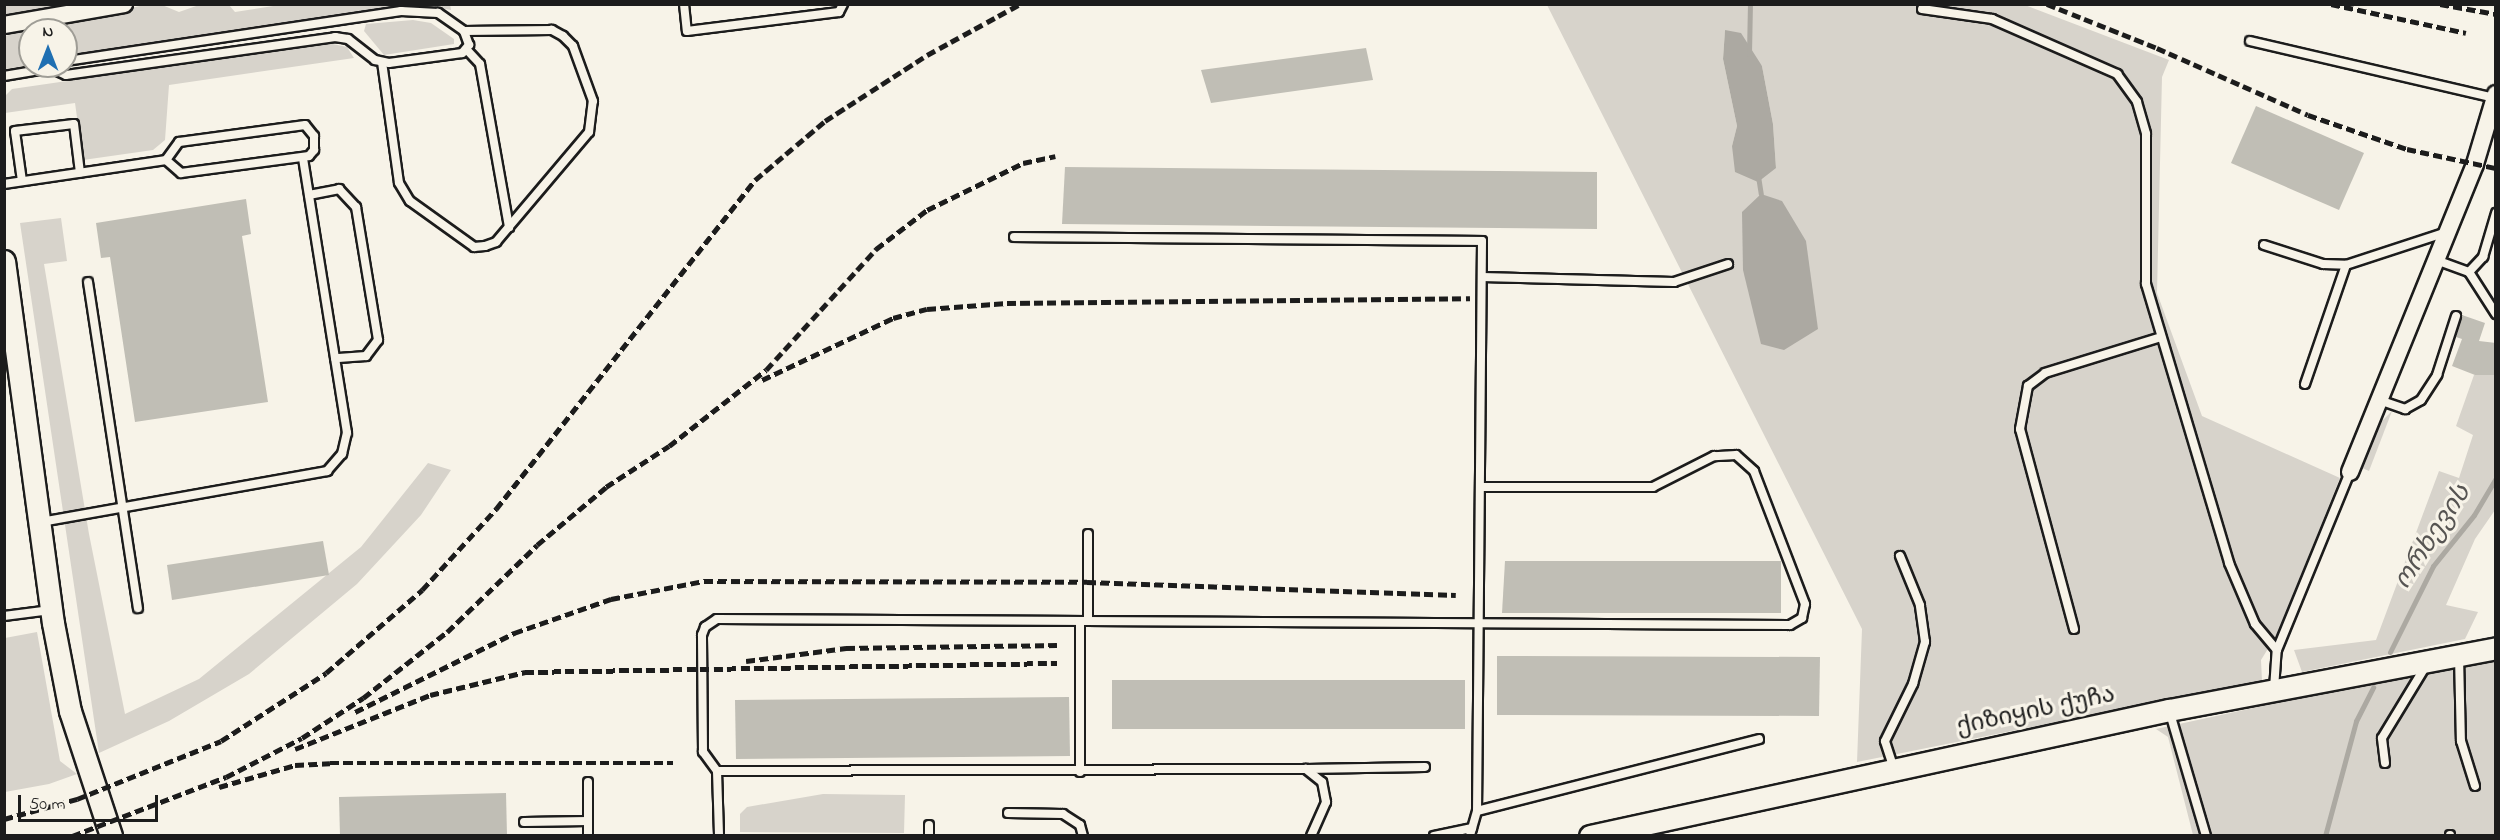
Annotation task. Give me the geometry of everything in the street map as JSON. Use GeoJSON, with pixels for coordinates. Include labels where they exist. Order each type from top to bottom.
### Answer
{"type":"FeatureCollection","features":[{"type":"Feature","properties":{"kind":"street"},"geometry":{"type":"LineString","coordinates":[[4,25],[124,4]]}},
{"type":"Feature","properties":{"kind":"street"},"geometry":{"type":"LineString","coordinates":[[2350,472],[2475,164],[2495,96]]}},
{"type":"Feature","properties":{"kind":"street"},"geometry":{"type":"LineString","coordinates":[[4,261],[51,610],[70,711],[111,836]]}},
{"type":"Feature","properties":{"kind":"street","name":"ქიზიყის ქუჩა"},"geometry":{"type":"LineString","coordinates":[[1590,836],[2169,710],[2496,648]]}},
{"type":"Feature","properties":{"kind":"lane"},"geometry":{"type":"LineString","coordinates":[[684,4],[687,30],[839,12],[843,4]]}},
{"type":"Feature","properties":{"kind":"lane"},"geometry":{"type":"LineString","coordinates":[[1922,9],[1992,19],[2117,74],[2137,102],[2146,134],[2146,284],[2229,563],[2255,624],[2277,650]]}},
{"type":"Feature","properties":{"kind":"lane"},"geometry":{"type":"LineString","coordinates":[[78,59],[401,11],[438,13],[464,31],[469,40],[467,50]]}},
{"type":"Feature","properties":{"kind":"lane"},"geometry":{"type":"LineString","coordinates":[[382,62],[399,183],[410,201],[474,247],[496,242],[589,132],[593,101],[573,46],[563,36],[552,30],[464,31]]}},
{"type":"Feature","properties":{"kind":"lane"},"geometry":{"type":"LineString","coordinates":[[78,73],[335,37],[358,44],[382,62],[467,50]]}},
{"type":"Feature","properties":{"kind":"lane"},"geometry":{"type":"LineString","coordinates":[[2250,41],[2495,96]]}},
{"type":"Feature","properties":{"kind":"lane"},"geometry":{"type":"LineString","coordinates":[[467,50],[480,64],[509,227]]}},
{"type":"Feature","properties":{"kind":"lane"},"geometry":{"type":"LineString","coordinates":[[22,181],[15,131],[74,124],[80,173]]}},
{"type":"Feature","properties":{"kind":"lane"},"geometry":{"type":"LineString","coordinates":[[4,184],[166,160],[179,141],[305,125],[314,136],[314,150],[303,157],[181,173],[166,160]]}},
{"type":"Feature","properties":{"kind":"lane"},"geometry":{"type":"LineString","coordinates":[[40,522],[327,471],[342,454],[347,433],[303,157]]}},
{"type":"Feature","properties":{"kind":"lane"},"geometry":{"type":"LineString","coordinates":[[309,195],[339,189],[356,207],[378,340],[366,356],[335,358]]}},
{"type":"Feature","properties":{"kind":"lane"},"geometry":{"type":"LineString","coordinates":[[2469,272],[2483,256],[2496,213]]}},
{"type":"Feature","properties":{"kind":"lane"},"geometry":{"type":"LineString","coordinates":[[2264,245],[2323,264],[2346,265],[2447,232]]}},
{"type":"Feature","properties":{"kind":"lane"},"geometry":{"type":"LineString","coordinates":[[1014,237],[1482,241],[1477,811],[1471,832],[1434,836]]}},
{"type":"Feature","properties":{"kind":"lane"},"geometry":{"type":"LineString","coordinates":[[2436,260],[2469,272],[2496,314]]}},
{"type":"Feature","properties":{"kind":"lane"},"geometry":{"type":"LineString","coordinates":[[1482,277],[1674,282],[1728,264]]}},
{"type":"Feature","properties":{"kind":"lane"},"geometry":{"type":"LineString","coordinates":[[2305,384],[2346,265]]}},
{"type":"Feature","properties":{"kind":"lane"},"geometry":{"type":"LineString","coordinates":[[87,282],[138,608]]}},
{"type":"Feature","properties":{"kind":"lane"},"geometry":{"type":"LineString","coordinates":[[2379,400],[2405,409],[2421,400],[2437,375],[2456,316]]}},
{"type":"Feature","properties":{"kind":"lane"},"geometry":{"type":"LineString","coordinates":[[2074,629],[2020,429],[2028,386],[2045,373],[2161,337]]}},
{"type":"Feature","properties":{"kind":"lane"},"geometry":{"type":"LineString","coordinates":[[719,836],[717,771],[703,752],[702,667],[702,635],[705,627],[717,619],[1790,625],[1802,618],[1805,604],[1754,471],[1736,455],[1714,456],[1653,487],[1480,487]]}},
{"type":"Feature","properties":{"kind":"lane"},"geometry":{"type":"LineString","coordinates":[[2274,689],[2277,650],[2350,472]]}},
{"type":"Feature","properties":{"kind":"lane"},"geometry":{"type":"LineString","coordinates":[[1080,772],[1088,534]]}},
{"type":"Feature","properties":{"kind":"lane"},"geometry":{"type":"LineString","coordinates":[[1894,769],[1885,741],[1913,684],[1925,642],[1920,605],[1900,556]]}},
{"type":"Feature","properties":{"kind":"lane"},"geometry":{"type":"LineString","coordinates":[[4,616],[51,610]]}},
{"type":"Feature","properties":{"kind":"lane"},"geometry":{"type":"LineString","coordinates":[[2459,655],[2461,741],[2475,786]]}},
{"type":"Feature","properties":{"kind":"lane"},"geometry":{"type":"LineString","coordinates":[[2385,763],[2382,738],[2429,661]]}},
{"type":"Feature","properties":{"kind":"lane"},"geometry":{"type":"LineString","coordinates":[[2169,710],[2206,836]]}},
{"type":"Feature","properties":{"kind":"lane"},"geometry":{"type":"LineString","coordinates":[[1477,811],[1759,739]]}},
{"type":"Feature","properties":{"kind":"lane"},"geometry":{"type":"LineString","coordinates":[[717,771],[1080,772],[1425,767]]}},
{"type":"Feature","properties":{"kind":"lane"},"geometry":{"type":"LineString","coordinates":[[1306,769],[1322,782],[1326,802],[1311,836]]}},
{"type":"Feature","properties":{"kind":"lane"},"geometry":{"type":"LineString","coordinates":[[588,782],[588,836]]}},
{"type":"Feature","properties":{"kind":"lane"},"geometry":{"type":"LineString","coordinates":[[1008,813],[1063,814],[1080,825],[1083,836]]}},
{"type":"Feature","properties":{"kind":"lane"},"geometry":{"type":"LineString","coordinates":[[524,822],[588,820]]}},
{"type":"Feature","properties":{"kind":"lane"},"geometry":{"type":"LineString","coordinates":[[929,825],[929,836]]}},
{"type":"Feature","properties":{"kind":"shaded area"},"geometry":{"type":"Polygon","coordinates":[[[5,4],[71,4],[71,5],[5,16],[5,4]]]}},
{"type":"Feature","properties":{"kind":"shaded area"},"geometry":{"type":"Polygon","coordinates":[[[149,4],[162,5],[179,12],[202,4],[229,5],[235,12],[286,4],[450,4],[451,10],[423,5],[78,55],[78,20],[149,4]]]}},
{"type":"Feature","properties":{"kind":"shaded area"},"geometry":{"type":"Polygon","coordinates":[[[1547,5],[2025,5],[2169,60],[2162,77],[2157,293],[2202,416],[2340,478],[2277,634],[2261,660],[2262,681],[1857,762],[1862,629],[1547,5]],[[1725,30],[1723,59],[1737,126],[1732,146],[1776,168],[1773,124],[1762,66],[1725,30]]]}},
{"type":"Feature","properties":{"kind":"shaded area"},"geometry":{"type":"Polygon","coordinates":[[[413,20],[431,23],[454,39],[454,44],[384,55],[364,31],[366,24],[413,20]]]}},
{"type":"Feature","properties":{"kind":"shaded area"},"geometry":{"type":"Polygon","coordinates":[[[1725,30],[1741,33],[1762,66],[1773,124],[1776,168],[1758,182],[1735,172],[1732,146],[1737,126],[1723,59],[1725,30]]]}},
{"type":"Feature","properties":{"kind":"shaded area"},"geometry":{"type":"Polygon","coordinates":[[[18,33],[18,67],[5,69],[5,36],[18,33]]]}},
{"type":"Feature","properties":{"kind":"shaded area"},"geometry":{"type":"Polygon","coordinates":[[[328,43],[347,47],[354,58],[169,85],[165,140],[153,150],[83,160],[75,103],[5,113],[4,97],[12,89],[328,43]]]}},
{"type":"Feature","properties":{"kind":"shaded area"},"geometry":{"type":"Polygon","coordinates":[[[1761,194],[1782,201],[1806,241],[1818,329],[1784,350],[1761,344],[1743,270],[1742,212],[1761,194]]]}},
{"type":"Feature","properties":{"kind":"shaded area"},"geometry":{"type":"Polygon","coordinates":[[[61,218],[67,261],[44,264],[89,534],[125,714],[199,679],[361,547],[428,463],[451,470],[421,515],[357,584],[249,674],[169,721],[99,753],[20,223],[61,218]]]}},
{"type":"Feature","properties":{"kind":"shaded area"},"geometry":{"type":"Polygon","coordinates":[[[2474,375],[2495,375],[2495,510],[2475,539],[2446,605],[2478,612],[2465,639],[2302,672],[2294,650],[2376,640],[2439,471],[2459,478],[2473,435],[2456,426],[2474,375]]]}},
{"type":"Feature","properties":{"kind":"shaded area"},"geometry":{"type":"Polygon","coordinates":[[[2392,411],[2369,471],[2360,467],[2377,426],[2392,411]]]}},
{"type":"Feature","properties":{"kind":"shaded area"},"geometry":{"type":"Polygon","coordinates":[[[37,632],[60,761],[77,774],[49,784],[5,792],[5,638],[37,632]]]}},
{"type":"Feature","properties":{"kind":"shaded area"},"geometry":{"type":"Polygon","coordinates":[[[2495,656],[2495,835],[2456,835],[2451,828],[2446,836],[2193,835],[2168,737],[2156,729],[2495,656]]]}},
{"type":"Feature","properties":{"kind":"shaded area"},"geometry":{"type":"Polygon","coordinates":[[[823,794],[905,795],[904,833],[740,832],[740,814],[747,807],[823,794]]]}},
{"type":"Feature","properties":{"kind":"building"},"geometry":{"type":"Polygon","coordinates":[[[1366,48],[1373,80],[1211,103],[1201,70],[1366,48]]]}},
{"type":"Feature","properties":{"kind":"building"},"geometry":{"type":"Polygon","coordinates":[[[2256,106],[2364,153],[2339,210],[2231,163],[2256,106]]]}},
{"type":"Feature","properties":{"kind":"building"},"geometry":{"type":"Polygon","coordinates":[[[1065,167],[1597,172],[1597,229],[1062,224],[1065,167]]]}},
{"type":"Feature","properties":{"kind":"building"},"geometry":{"type":"Polygon","coordinates":[[[246,199],[251,234],[242,236],[268,402],[135,422],[110,257],[101,258],[96,223],[246,199]]]}},
{"type":"Feature","properties":{"kind":"building"},"geometry":{"type":"Polygon","coordinates":[[[2462,315],[2485,323],[2479,341],[2496,343],[2496,375],[2475,375],[2452,366],[2462,339],[2456,337],[2462,315]]]}},
{"type":"Feature","properties":{"kind":"building"},"geometry":{"type":"Polygon","coordinates":[[[323,541],[329,575],[172,600],[167,565],[323,541]]]}},
{"type":"Feature","properties":{"kind":"building"},"geometry":{"type":"Polygon","coordinates":[[[1505,561],[1781,561],[1781,613],[1502,613],[1505,561]]]}},
{"type":"Feature","properties":{"kind":"building"},"geometry":{"type":"Polygon","coordinates":[[[1497,656],[1820,657],[1819,716],[1497,715],[1497,656]]]}},
{"type":"Feature","properties":{"kind":"building"},"geometry":{"type":"Polygon","coordinates":[[[1112,680],[1465,680],[1465,729],[1112,729],[1112,680]]]}},
{"type":"Feature","properties":{"kind":"building"},"geometry":{"type":"Polygon","coordinates":[[[1069,697],[1070,756],[736,759],[735,700],[1069,697]]]}},
{"type":"Feature","properties":{"kind":"building"},"geometry":{"type":"Polygon","coordinates":[[[506,793],[507,836],[340,836],[339,797],[506,793]]]}},
{"type":"Feature","properties":{"kind":"waterway"},"geometry":{"type":"LineString","coordinates":[[1749,54],[1750,4]]}},
{"type":"Feature","properties":{"kind":"waterway"},"geometry":{"type":"LineString","coordinates":[[1758,176],[1761,194]]}},
{"type":"Feature","properties":{"kind":"waterway","name":"ორხევის"},"geometry":{"type":"LineString","coordinates":[[2390,652],[2433,566],[2474,515],[2496,478]]}},
{"type":"Feature","properties":{"kind":"waterway","name":"ორხევის"},"geometry":{"type":"LineString","coordinates":[[2325,836],[2356,721],[2373,687]]}},
{"type":"Feature","properties":{"kind":"railway"},"geometry":{"type":"LineString","coordinates":[[4,819],[77,799],[221,741],[326,673],[422,590],[496,509],[755,180],[825,121],[927,55],[1020,4]]}},
{"type":"Feature","properties":{"kind":"railway"},"geometry":{"type":"LineString","coordinates":[[2047,4],[2157,48],[2308,115],[2407,149],[2496,168]]}},
{"type":"Feature","properties":{"kind":"railway"},"geometry":{"type":"LineString","coordinates":[[2331,4],[2466,33]]}},
{"type":"Feature","properties":{"kind":"railway"},"geometry":{"type":"LineString","coordinates":[[2440,4],[2496,14]]}},
{"type":"Feature","properties":{"kind":"railway"},"geometry":{"type":"LineString","coordinates":[[72,836],[226,777],[302,738],[363,698],[447,632],[537,545],[606,487],[669,446],[766,370],[876,249],[927,210],[1023,163],[1055,156]]}},
{"type":"Feature","properties":{"kind":"railway"},"geometry":{"type":"LineString","coordinates":[[762,380],[893,318],[927,309],[1007,303],[1470,298]]}},
{"type":"Feature","properties":{"kind":"railway"},"geometry":{"type":"LineString","coordinates":[[355,712],[514,633],[611,599],[704,581],[1087,582],[1456,595]]}},
{"type":"Feature","properties":{"kind":"railway"},"geometry":{"type":"LineString","coordinates":[[746,661],[846,648],[1057,645]]}},
{"type":"Feature","properties":{"kind":"railway"},"geometry":{"type":"LineString","coordinates":[[295,749],[430,695],[525,672],[1057,663]]}},
{"type":"Feature","properties":{"kind":"railway"},"geometry":{"type":"LineString","coordinates":[[219,787],[295,765],[330,763],[673,763]]}}]}
